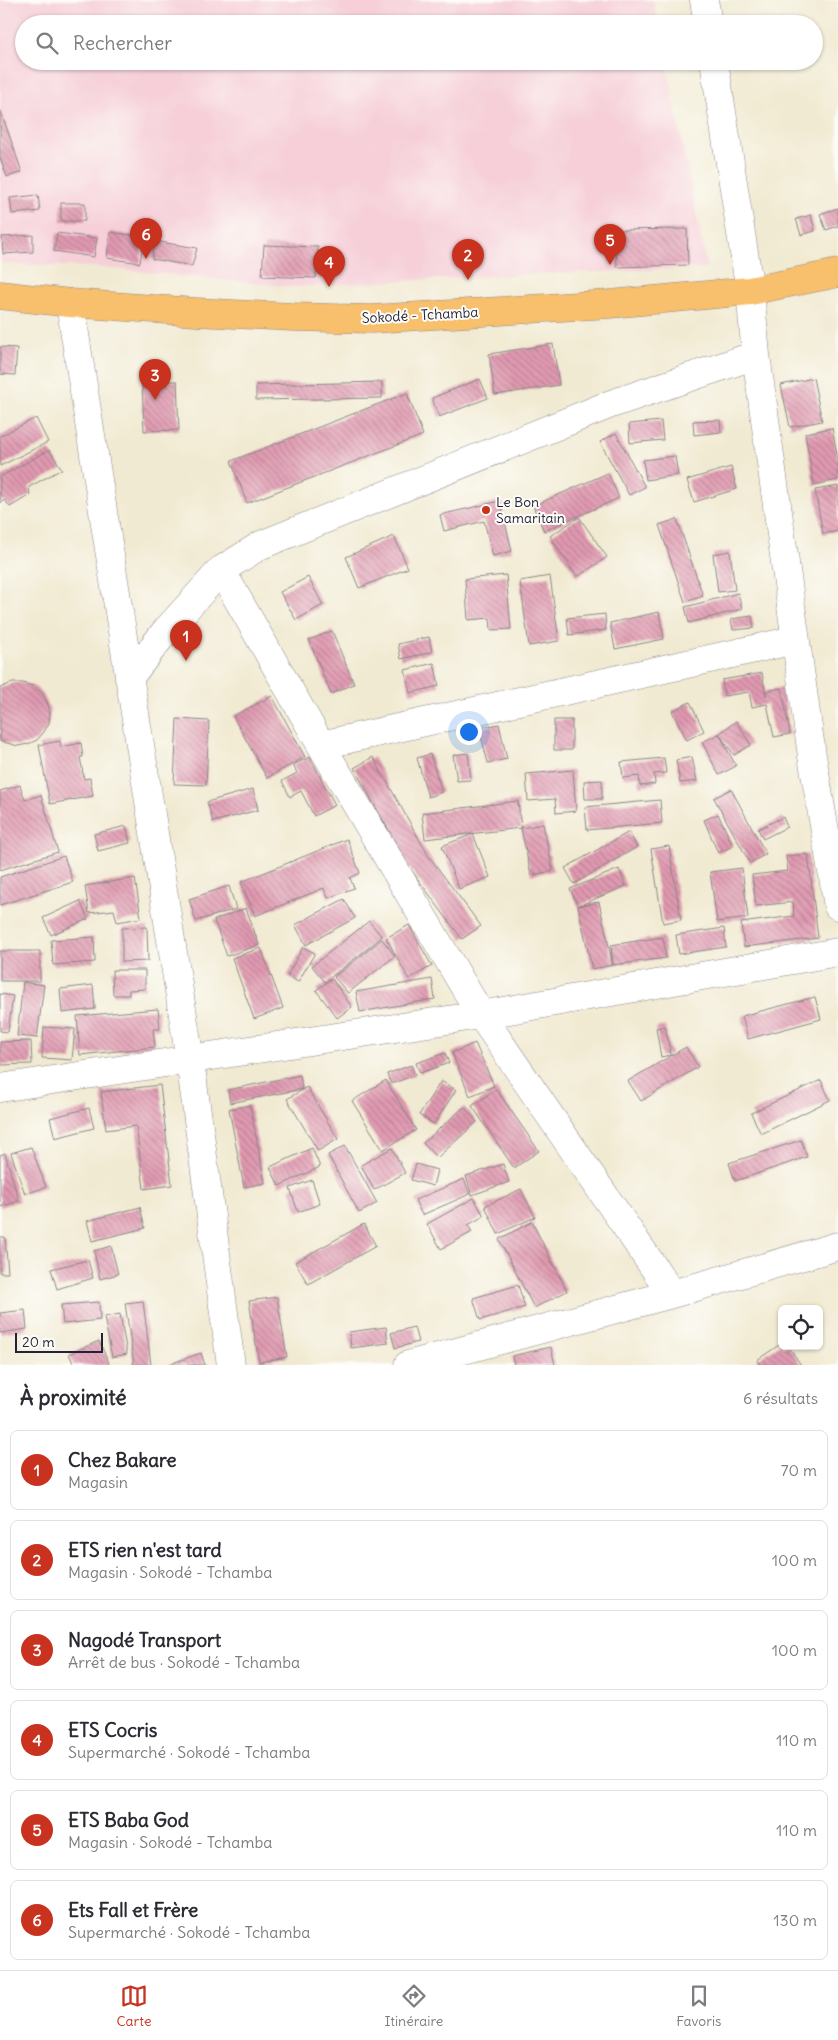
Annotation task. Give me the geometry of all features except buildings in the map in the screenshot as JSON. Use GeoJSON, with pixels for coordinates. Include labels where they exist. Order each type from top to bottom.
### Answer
{"type":"FeatureCollection","features":[{"type":"Feature","properties":{"kind":"main road","name":"Sokodé - Tchamba"},"geometry":{"type":"LineString","coordinates":[[0,295],[70,303],[294,317],[372,318],[610,304],[750,291],[838,273]]}},
{"type":"Feature","properties":{"kind":"street"},"geometry":{"type":"LineString","coordinates":[[704,0],[706,15]]}},
{"type":"Feature","properties":{"kind":"street"},"geometry":{"type":"LineString","coordinates":[[715,70],[750,291],[756,356],[812,756],[838,906]]}},
{"type":"Feature","properties":{"kind":"street"},"geometry":{"type":"LineString","coordinates":[[70,303],[190,1060],[231,1365]]}},
{"type":"Feature","properties":{"kind":"street"},"geometry":{"type":"LineString","coordinates":[[129,678],[164,633],[221,570],[260,545],[611,404],[756,356]]}},
{"type":"Feature","properties":{"kind":"street"},"geometry":{"type":"LineString","coordinates":[[221,570],[481,1015],[672,1294]]}},
{"type":"Feature","properties":{"kind":"street"},"geometry":{"type":"LineString","coordinates":[[322,745],[795,640]]}},
{"type":"Feature","properties":{"kind":"street"},"geometry":{"type":"LineString","coordinates":[[0,1088],[481,1015],[838,952]]}},
{"type":"Feature","properties":{"kind":"street"},"geometry":{"type":"LineString","coordinates":[[408,1365],[672,1294],[838,1246]]}},
{"type":"Feature","properties":{"kind":"shaded area"},"geometry":{"type":"Polygon","coordinates":[[[0,0],[653,0],[656,15],[15,15],[15,70],[668,70],[707,268],[508,275],[294,287],[95,267],[2,264],[0,257],[0,0]]]}},
{"type":"Feature","properties":{"kind":"place","name":"Ets Fall et Frère"},"geometry":{"type":"Point","coordinates":[146,259]}},
{"type":"Feature","properties":{"kind":"place","name":"ETS Baba God"},"geometry":{"type":"Point","coordinates":[610,265]}},
{"type":"Feature","properties":{"kind":"place","name":"ETS rien n'est tard"},"geometry":{"type":"Point","coordinates":[468,280]}},
{"type":"Feature","properties":{"kind":"place","name":"ETS Cocris"},"geometry":{"type":"Point","coordinates":[329,287]}},
{"type":"Feature","properties":{"kind":"place","name":"Nagodé Transport"},"geometry":{"type":"Point","coordinates":[155,400]}},
{"type":"Feature","properties":{"kind":"place","name":"Le Bon Samaritain"},"geometry":{"type":"Point","coordinates":[486,510]}},
{"type":"Feature","properties":{"kind":"place","name":"Chez Bakare"},"geometry":{"type":"Point","coordinates":[186,661]}}]}
